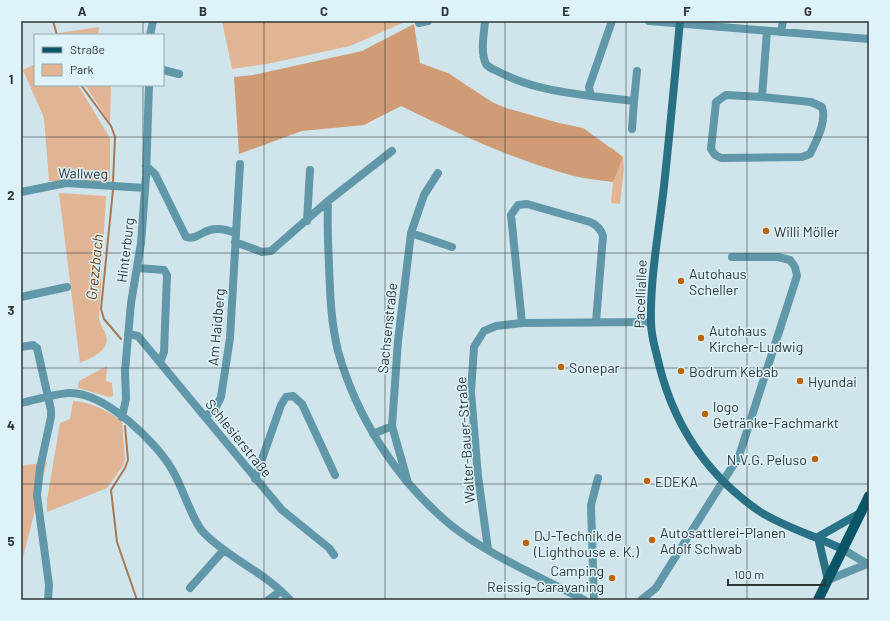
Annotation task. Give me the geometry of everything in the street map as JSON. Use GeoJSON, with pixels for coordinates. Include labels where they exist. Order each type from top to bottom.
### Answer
{"type":"FeatureCollection","features":[{"type":"Feature","properties":{"kind":"main road","name":"Pacelliallee"},"geometry":{"type":"LineString","coordinates":[[679,23],[668,149],[653,275],[651,322],[653,344],[666,391],[684,431],[707,464],[725,482],[767,515],[844,550]]}},
{"type":"Feature","properties":{"kind":"main road"},"geometry":{"type":"LineString","coordinates":[[818,600],[844,550],[869,496]]}},
{"type":"Feature","properties":{"kind":"main road"},"geometry":{"type":"LineString","coordinates":[[828,580],[818,538],[862,512]]}},
{"type":"Feature","properties":{"kind":"street"},"geometry":{"type":"LineString","coordinates":[[150,34],[153,21]]}},
{"type":"Feature","properties":{"kind":"street"},"geometry":{"type":"LineString","coordinates":[[485,21],[484,58],[487,66],[508,77],[558,92],[634,101]]}},
{"type":"Feature","properties":{"kind":"street"},"geometry":{"type":"LineString","coordinates":[[591,96],[589,87],[612,21]]}},
{"type":"Feature","properties":{"kind":"street"},"geometry":{"type":"LineString","coordinates":[[649,21],[869,40]]}},
{"type":"Feature","properties":{"kind":"street"},"geometry":{"type":"LineString","coordinates":[[781,32],[783,21]]}},
{"type":"Feature","properties":{"kind":"street"},"geometry":{"type":"LineString","coordinates":[[762,97],[767,31]]}},
{"type":"Feature","properties":{"kind":"street"},"geometry":{"type":"LineString","coordinates":[[164,70],[179,74]]}},
{"type":"Feature","properties":{"kind":"street"},"geometry":{"type":"LineString","coordinates":[[632,129],[637,71]]}},
{"type":"Feature","properties":{"kind":"street","name":"Hinterburg"},"geometry":{"type":"LineString","coordinates":[[122,417],[126,398],[125,371],[131,303],[138,268],[145,188],[149,86]]}},
{"type":"Feature","properties":{"kind":"street"},"geometry":{"type":"LineString","coordinates":[[726,95],[762,97],[811,102],[822,107],[824,113],[823,120],[810,154],[802,157],[721,158],[715,155],[711,149],[715,106],[719,99],[726,95]]}},
{"type":"Feature","properties":{"kind":"street"},"geometry":{"type":"LineString","coordinates":[[146,166],[155,174],[186,237],[194,238],[210,230],[227,230],[235,237],[262,252],[271,251],[328,201],[392,151]]}},
{"type":"Feature","properties":{"kind":"street","name":"Am Haidberg"},"geometry":{"type":"LineString","coordinates":[[205,417],[216,406],[221,397],[230,338],[240,164]]}},
{"type":"Feature","properties":{"kind":"street"},"geometry":{"type":"LineString","coordinates":[[307,221],[310,170]]}},
{"type":"Feature","properties":{"kind":"street","name":"Sachsenstraße"},"geometry":{"type":"LineString","coordinates":[[408,481],[392,426],[398,341],[411,233],[424,195],[438,173]]}},
{"type":"Feature","properties":{"kind":"street","name":"Wallweg"},"geometry":{"type":"LineString","coordinates":[[21,192],[66,183],[145,188]]}},
{"type":"Feature","properties":{"kind":"street"},"geometry":{"type":"LineString","coordinates":[[328,201],[326,224],[331,311],[338,350],[349,385],[373,434],[393,464],[428,503],[453,526],[488,549],[584,600]]}},
{"type":"Feature","properties":{"kind":"street"},"geometry":{"type":"LineString","coordinates":[[522,324],[511,216],[518,205],[527,204],[590,222],[598,226],[602,232],[603,236],[596,322]]}},
{"type":"Feature","properties":{"kind":"street"},"geometry":{"type":"LineString","coordinates":[[313,215],[320,218],[326,224]]}},
{"type":"Feature","properties":{"kind":"street"},"geometry":{"type":"LineString","coordinates":[[411,233],[452,247]]}},
{"type":"Feature","properties":{"kind":"street"},"geometry":{"type":"LineString","coordinates":[[644,599],[656,588],[725,482],[742,450],[797,276],[795,267],[790,260],[778,257],[732,257]]}},
{"type":"Feature","properties":{"kind":"street"},"geometry":{"type":"LineString","coordinates":[[138,268],[158,268],[164,270],[167,275],[164,352],[160,362]]}},
{"type":"Feature","properties":{"kind":"street"},"geometry":{"type":"LineString","coordinates":[[21,297],[67,287]]}},
{"type":"Feature","properties":{"kind":"street","name":"Walter-Bauer-Straße"},"geometry":{"type":"LineString","coordinates":[[488,549],[478,476],[471,392],[474,347],[484,331],[496,326],[522,324],[651,322]]}},
{"type":"Feature","properties":{"kind":"street","name":"Schlesierstraße"},"geometry":{"type":"LineString","coordinates":[[128,334],[138,336],[282,510],[329,548],[334,555]]}},
{"type":"Feature","properties":{"kind":"street"},"geometry":{"type":"LineString","coordinates":[[21,348],[33,345],[37,348],[51,417],[40,468],[37,495],[49,585],[48,600]]}},
{"type":"Feature","properties":{"kind":"street"},"geometry":{"type":"LineString","coordinates":[[21,403],[69,393],[96,400],[122,417],[160,451],[174,472],[202,532],[223,551],[241,560],[281,591],[290,600]]}},
{"type":"Feature","properties":{"kind":"street"},"geometry":{"type":"LineString","coordinates":[[255,479],[281,405],[286,397],[293,396],[302,404],[335,475]]}},
{"type":"Feature","properties":{"kind":"street"},"geometry":{"type":"LineString","coordinates":[[373,434],[392,426]]}},
{"type":"Feature","properties":{"kind":"street"},"geometry":{"type":"LineString","coordinates":[[594,600],[591,505],[598,478]]}},
{"type":"Feature","properties":{"kind":"street"},"geometry":{"type":"LineString","coordinates":[[844,550],[868,564]]}},
{"type":"Feature","properties":{"kind":"street"},"geometry":{"type":"LineString","coordinates":[[190,588],[223,551]]}},
{"type":"Feature","properties":{"kind":"street"},"geometry":{"type":"LineString","coordinates":[[828,580],[868,564]]}},
{"type":"Feature","properties":{"kind":"street"},"geometry":{"type":"LineString","coordinates":[[268,600],[281,591]]}},
{"type":"Feature","properties":{"kind":"green space"},"geometry":{"type":"Polygon","coordinates":[[[222,21],[407,21],[350,46],[267,64],[232,69],[222,21]]]}},
{"type":"Feature","properties":{"kind":"green space"},"geometry":{"type":"Polygon","coordinates":[[[99,27],[98,34],[59,33],[99,27]]]}},
{"type":"Feature","properties":{"kind":"green space"},"geometry":{"type":"Polygon","coordinates":[[[34,64],[34,86],[79,86],[110,138],[110,181],[49,181],[44,118],[23,70],[34,64]]]}},
{"type":"Feature","properties":{"kind":"green space"},"geometry":{"type":"Polygon","coordinates":[[[86,86],[111,86],[110,123],[86,86]]]}},
{"type":"Feature","properties":{"kind":"green space"},"geometry":{"type":"Polygon","coordinates":[[[611,147],[623,157],[624,168],[620,204],[611,203],[613,182],[588,178],[611,147]]]}},
{"type":"Feature","properties":{"kind":"green space"},"geometry":{"type":"Polygon","coordinates":[[[59,193],[106,196],[99,318],[107,341],[103,350],[80,363],[59,193]]]}},
{"type":"Feature","properties":{"kind":"green space"},"geometry":{"type":"Polygon","coordinates":[[[107,366],[106,381],[112,383],[113,396],[109,397],[78,388],[79,381],[107,366]]]}},
{"type":"Feature","properties":{"kind":"green space"},"geometry":{"type":"Polygon","coordinates":[[[73,401],[93,405],[122,421],[125,459],[123,466],[107,488],[47,512],[47,500],[60,423],[70,419],[73,401]]]}},
{"type":"Feature","properties":{"kind":"green space"},"geometry":{"type":"Polygon","coordinates":[[[47,462],[21,566],[21,466],[47,462]]]}},
{"type":"Feature","properties":{"kind":"shaded area"},"geometry":{"type":"Polygon","coordinates":[[[414,24],[420,63],[448,73],[492,102],[506,108],[583,128],[623,157],[613,182],[589,179],[551,170],[464,136],[401,106],[364,125],[302,131],[239,154],[234,77],[253,75],[362,51],[414,24]]]}},
{"type":"Feature","properties":{"kind":"waterway","name":"Grezzbach"},"geometry":{"type":"LineString","coordinates":[[53,21],[57,34]]}},
{"type":"Feature","properties":{"kind":"waterway","name":"Grezzbach"},"geometry":{"type":"LineString","coordinates":[[82,86],[111,126],[115,137],[113,182]]}},
{"type":"Feature","properties":{"kind":"waterway","name":"Grezzbach"},"geometry":{"type":"LineString","coordinates":[[113,190],[101,309],[104,319],[121,339]]}},
{"type":"Feature","properties":{"kind":"waterway","name":"Grezzbach"},"geometry":{"type":"LineString","coordinates":[[125,426],[128,460],[125,468],[111,490],[117,542],[137,600]]}},
{"type":"Feature","properties":{"kind":"place","name":"Willi Möller"},"geometry":{"type":"Point","coordinates":[766,231]}},
{"type":"Feature","properties":{"kind":"place","name":"Autohaus Scheller"},"geometry":{"type":"Point","coordinates":[681,281]}},
{"type":"Feature","properties":{"kind":"place","name":"Autohaus Kircher-Ludwig"},"geometry":{"type":"Point","coordinates":[701,338]}},
{"type":"Feature","properties":{"kind":"place","name":"Sonepar"},"geometry":{"type":"Point","coordinates":[561,367]}},
{"type":"Feature","properties":{"kind":"place","name":"Bodrum Kebab"},"geometry":{"type":"Point","coordinates":[681,371]}},
{"type":"Feature","properties":{"kind":"place","name":"Hyundai"},"geometry":{"type":"Point","coordinates":[800,381]}},
{"type":"Feature","properties":{"kind":"place","name":"logo Getränke-Fachmarkt"},"geometry":{"type":"Point","coordinates":[705,414]}},
{"type":"Feature","properties":{"kind":"place","name":"N.V.G. Peluso"},"geometry":{"type":"Point","coordinates":[815,459]}},
{"type":"Feature","properties":{"kind":"place","name":"EDEKA"},"geometry":{"type":"Point","coordinates":[647,481]}},
{"type":"Feature","properties":{"kind":"place","name":"Autosattlerei-Planen Adolf Schwab"},"geometry":{"type":"Point","coordinates":[652,540]}},
{"type":"Feature","properties":{"kind":"place","name":"DJ-Technik.de (Lighthouse e. K.)"},"geometry":{"type":"Point","coordinates":[526,543]}},
{"type":"Feature","properties":{"kind":"place","name":"Camping Reissig-Caravaning"},"geometry":{"type":"Point","coordinates":[612,578]}}]}
